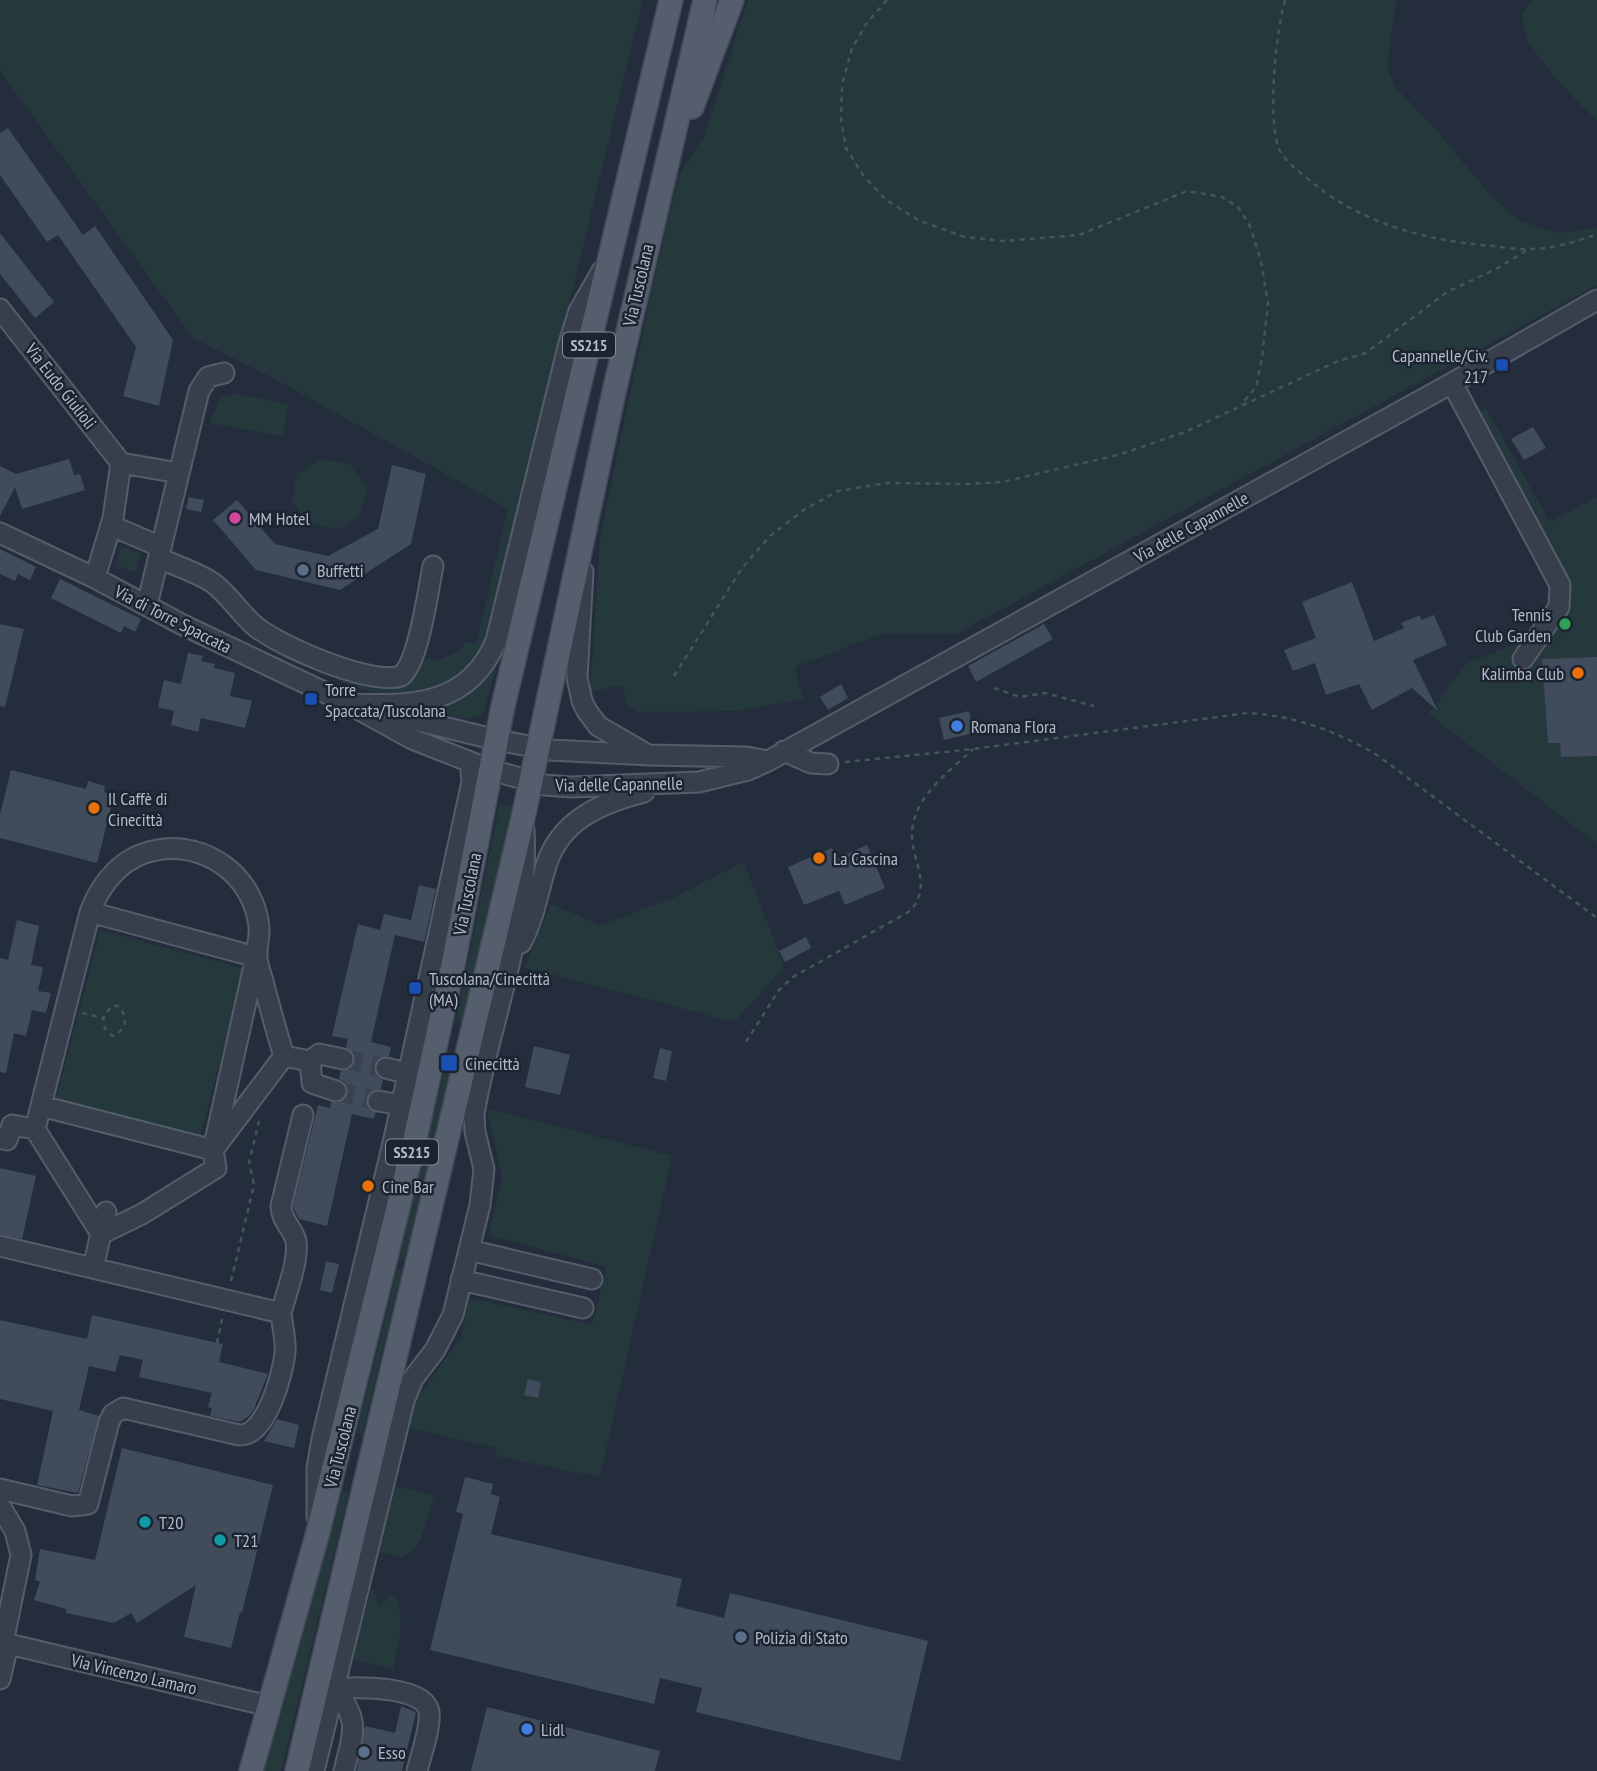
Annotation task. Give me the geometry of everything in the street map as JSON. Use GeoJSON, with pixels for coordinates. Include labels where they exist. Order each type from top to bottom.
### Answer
{"type":"FeatureCollection","features":[{"type":"Feature","properties":{"kind":"main road","name":"Via Tuscolana"},"geometry":{"type":"LineString","coordinates":[[251,1771],[318,1532],[415,1139],[453,965],[481,766],[497,740],[550,500],[671,0]]}},
{"type":"Feature","properties":{"kind":"main road","name":"Via Tuscolana"},"geometry":{"type":"LineString","coordinates":[[297,1771],[523,818],[660,188],[705,0]]}},
{"type":"Feature","properties":{"kind":"main road"},"geometry":{"type":"LineString","coordinates":[[660,188],[732,0]]}},
{"type":"Feature","properties":{"kind":"street","name":"Via Tuscolana"},"geometry":{"type":"LineString","coordinates":[[347,703],[399,705],[427,702],[461,685],[487,658],[496,641],[575,323],[611,256]]}},
{"type":"Feature","properties":{"kind":"street","name":"Via delle Capannelle"},"geometry":{"type":"LineString","coordinates":[[481,766],[531,781],[571,787],[699,782],[748,770],[1452,383],[1597,300]]}},
{"type":"Feature","properties":{"kind":"street","name":"Via Eudo Giulioli"},"geometry":{"type":"LineString","coordinates":[[0,309],[121,463]]}},
{"type":"Feature","properties":{"kind":"street"},"geometry":{"type":"LineString","coordinates":[[147,605],[201,386],[208,377],[224,373]]}},
{"type":"Feature","properties":{"kind":"street"},"geometry":{"type":"LineString","coordinates":[[1452,383],[1560,585],[1559,607],[1523,659]]}},
{"type":"Feature","properties":{"kind":"street"},"geometry":{"type":"LineString","coordinates":[[95,578],[118,498],[121,463],[179,473]]}},
{"type":"Feature","properties":{"kind":"street"},"geometry":{"type":"LineString","coordinates":[[111,526],[212,582],[254,625],[278,642],[325,662],[386,678],[401,676],[410,666],[433,566]]}},
{"type":"Feature","properties":{"kind":"street","name":"Via delle Capannelle"},"geometry":{"type":"LineString","coordinates":[[584,531],[577,677],[580,693],[587,711],[598,726],[650,755]]}},
{"type":"Feature","properties":{"kind":"street","name":"Via di Torre Spaccata"},"geometry":{"type":"LineString","coordinates":[[0,533],[347,703],[412,739],[481,766]]}},
{"type":"Feature","properties":{"kind":"street","name":"Via di Torre Spaccata"},"geometry":{"type":"LineString","coordinates":[[347,703],[497,740]]}},
{"type":"Feature","properties":{"kind":"street","name":"Via delle Capannelle"},"geometry":{"type":"LineString","coordinates":[[497,740],[538,748],[650,755],[776,756],[828,764]]}},
{"type":"Feature","properties":{"kind":"street","name":"Via Tuscolana"},"geometry":{"type":"LineString","coordinates":[[318,1532],[316,1482],[322,1439],[402,1105],[470,790],[481,766]]}},
{"type":"Feature","properties":{"kind":"street"},"geometry":{"type":"LineString","coordinates":[[510,962],[530,925],[550,855],[569,826],[588,813],[621,799],[699,782]]}},
{"type":"Feature","properties":{"kind":"street","name":"Via Tuscolana"},"geometry":{"type":"LineString","coordinates":[[314,1771],[404,1401],[413,1379],[446,1331],[453,1315],[480,1205],[484,1176],[474,1114],[510,962],[525,874],[523,818]]}},
{"type":"Feature","properties":{"kind":"street"},"geometry":{"type":"LineString","coordinates":[[166,848],[195,851],[222,864],[244,885],[258,919],[259,942],[213,1150],[216,1168],[142,1214],[101,1234],[35,1129],[90,912],[103,885],[118,868],[137,856],[166,848]]}},
{"type":"Feature","properties":{"kind":"street"},"geometry":{"type":"LineString","coordinates":[[90,912],[256,957]]}},
{"type":"Feature","properties":{"kind":"street"},"geometry":{"type":"LineString","coordinates":[[256,957],[284,1056]]}},
{"type":"Feature","properties":{"kind":"street"},"geometry":{"type":"LineString","coordinates":[[284,1056],[310,1061],[319,1054],[344,1059]]}},
{"type":"Feature","properties":{"kind":"street"},"geometry":{"type":"LineString","coordinates":[[213,1150],[284,1056]]}},
{"type":"Feature","properties":{"kind":"street"},"geometry":{"type":"LineString","coordinates":[[310,1061],[312,1083],[336,1091]]}},
{"type":"Feature","properties":{"kind":"street"},"geometry":{"type":"LineString","coordinates":[[386,1068],[409,1074]]}},
{"type":"Feature","properties":{"kind":"street"},"geometry":{"type":"LineString","coordinates":[[378,1101],[402,1105]]}},
{"type":"Feature","properties":{"kind":"street"},"geometry":{"type":"LineString","coordinates":[[41,1106],[126,1131],[213,1150]]}},
{"type":"Feature","properties":{"kind":"street"},"geometry":{"type":"LineString","coordinates":[[0,1489],[78,1507],[88,1504],[109,1422],[113,1414],[122,1408],[239,1435],[252,1432],[271,1404],[285,1350],[281,1312],[296,1245],[283,1218],[281,1206],[303,1115]]}},
{"type":"Feature","properties":{"kind":"street"},"geometry":{"type":"LineString","coordinates":[[0,1138],[7,1140],[12,1125],[35,1129]]}},
{"type":"Feature","properties":{"kind":"street"},"geometry":{"type":"LineString","coordinates":[[93,1268],[106,1212]]}},
{"type":"Feature","properties":{"kind":"street"},"geometry":{"type":"LineString","coordinates":[[0,1246],[281,1312]]}},
{"type":"Feature","properties":{"kind":"street"},"geometry":{"type":"LineString","coordinates":[[469,1250],[592,1279]]}},
{"type":"Feature","properties":{"kind":"street"},"geometry":{"type":"LineString","coordinates":[[461,1280],[583,1308]]}},
{"type":"Feature","properties":{"kind":"street"},"geometry":{"type":"LineString","coordinates":[[0,1506],[15,1531],[21,1555],[0,1679]]}},
{"type":"Feature","properties":{"kind":"street","name":"Via Vincenzo Lamaro"},"geometry":{"type":"LineString","coordinates":[[4,1643],[268,1706]]}},
{"type":"Feature","properties":{"kind":"street"},"geometry":{"type":"LineString","coordinates":[[335,1689],[370,1687],[418,1698],[425,1703],[429,1720],[417,1771]]}},
{"type":"Feature","properties":{"kind":"street"},"geometry":{"type":"LineString","coordinates":[[335,1689],[347,1705],[352,1720],[353,1732],[344,1771]]}},
{"type":"Feature","properties":{"kind":"path"},"geometry":{"type":"LineString","coordinates":[[887,0],[867,23],[852,48],[842,85],[841,119],[846,148],[863,175],[886,200],[920,221],[965,237],[1003,241],[1079,235],[1187,191],[1222,197],[1238,208],[1250,226],[1261,261],[1268,304],[1262,358],[1255,387],[1239,407]]}},
{"type":"Feature","properties":{"kind":"path"},"geometry":{"type":"LineString","coordinates":[[1285,0],[1279,24],[1274,82],[1276,130],[1280,150],[1296,169],[1328,195],[1404,231],[1459,243],[1529,250],[1575,242],[1597,234]]}},
{"type":"Feature","properties":{"kind":"path"},"geometry":{"type":"LineString","coordinates":[[674,676],[743,568],[770,536],[805,509],[838,491],[887,484],[1002,482],[1118,455],[1185,432],[1338,361],[1366,353],[1447,292],[1529,250]]}},
{"type":"Feature","properties":{"kind":"path"},"geometry":{"type":"LineString","coordinates":[[994,688],[1020,697],[1045,693],[1094,706]]}},
{"type":"Feature","properties":{"kind":"path"},"geometry":{"type":"LineString","coordinates":[[828,764],[973,749],[1248,713],[1279,715],[1349,738],[1377,755],[1597,918]]}},
{"type":"Feature","properties":{"kind":"path"},"geometry":{"type":"LineString","coordinates":[[746,1042],[779,990],[793,977],[910,911],[915,905],[921,897],[922,887],[912,825],[932,788],[973,749]]}},
{"type":"Feature","properties":{"kind":"path"},"geometry":{"type":"LineString","coordinates":[[524,986],[531,982],[537,988]]}},
{"type":"Feature","properties":{"kind":"path"},"geometry":{"type":"LineString","coordinates":[[118,1006],[126,1015],[124,1028],[113,1036],[103,1025],[103,1018],[108,1009],[118,1006]]}},
{"type":"Feature","properties":{"kind":"path"},"geometry":{"type":"LineString","coordinates":[[65,1009],[103,1018]]}},
{"type":"Feature","properties":{"kind":"path"},"geometry":{"type":"LineString","coordinates":[[217,1343],[254,1185],[249,1163],[261,1112]]}},
{"type":"Feature","properties":{"kind":"green space"},"geometry":{"type":"Polygon","coordinates":[[[0,0],[643,0],[491,624],[478,654],[453,680],[437,690],[390,697],[377,695],[307,668],[382,690],[384,682],[413,675],[423,658],[437,661],[462,649],[464,642],[476,644],[508,509],[277,380],[193,338],[0,71],[0,0]]]}},
{"type":"Feature","properties":{"kind":"green space"},"geometry":{"type":"Polygon","coordinates":[[[748,0],[1396,0],[1387,68],[1396,88],[1431,124],[1491,196],[1519,221],[1560,233],[1597,228],[1597,285],[956,634],[881,634],[795,667],[803,699],[737,711],[640,712],[628,705],[621,685],[590,692],[600,539],[678,177],[704,136],[748,0]]]}},
{"type":"Feature","properties":{"kind":"green space"},"geometry":{"type":"Polygon","coordinates":[[[1533,0],[1597,0],[1597,120],[1540,59],[1528,40],[1522,14],[1533,0]]]}},
{"type":"Feature","properties":{"kind":"green space"},"geometry":{"type":"Polygon","coordinates":[[[236,394],[288,404],[283,436],[209,423],[222,397],[236,394]]]}},
{"type":"Feature","properties":{"kind":"green space","name":"Tennis Club Garden"},"geometry":{"type":"Polygon","coordinates":[[[1486,408],[1550,522],[1597,497],[1597,844],[1429,714],[1465,664],[1522,642],[1545,606],[1550,589],[1546,574],[1471,417],[1486,408]]]}},
{"type":"Feature","properties":{"kind":"green space"},"geometry":{"type":"Polygon","coordinates":[[[320,459],[350,464],[367,490],[359,516],[337,530],[306,522],[292,501],[297,474],[320,459]]]}},
{"type":"Feature","properties":{"kind":"green space"},"geometry":{"type":"Polygon","coordinates":[[[121,547],[141,553],[136,572],[115,566],[121,547]]]}},
{"type":"Feature","properties":{"kind":"green space"},"geometry":{"type":"Polygon","coordinates":[[[499,656],[484,712],[474,718],[467,718],[436,711],[436,707],[499,656]]]}},
{"type":"Feature","properties":{"kind":"green space"},"geometry":{"type":"Polygon","coordinates":[[[500,803],[514,807],[463,1022],[456,1022],[500,803]]]}},
{"type":"Feature","properties":{"kind":"green space"},"geometry":{"type":"Polygon","coordinates":[[[744,862],[784,967],[734,1022],[525,967],[551,904],[601,925],[673,898],[744,862]]]}},
{"type":"Feature","properties":{"kind":"green space"},"geometry":{"type":"Polygon","coordinates":[[[100,930],[244,969],[200,1137],[56,1099],[100,930]]]}},
{"type":"Feature","properties":{"kind":"green space"},"geometry":{"type":"Polygon","coordinates":[[[448,1053],[455,1055],[432,1146],[426,1145],[448,1053]]]}},
{"type":"Feature","properties":{"kind":"green space"},"geometry":{"type":"Polygon","coordinates":[[[487,1109],[672,1156],[600,1477],[496,1456],[497,1448],[406,1427],[413,1404],[461,1337],[469,1298],[592,1325],[607,1267],[489,1235],[502,1178],[487,1109]]]}},
{"type":"Feature","properties":{"kind":"green space"},"geometry":{"type":"Polygon","coordinates":[[[423,1158],[429,1159],[405,1260],[399,1259],[423,1158]]]}},
{"type":"Feature","properties":{"kind":"green space"},"geometry":{"type":"Polygon","coordinates":[[[397,1269],[402,1271],[362,1435],[357,1433],[397,1269]]]}},
{"type":"Feature","properties":{"kind":"green space"},"geometry":{"type":"Polygon","coordinates":[[[396,1486],[434,1495],[420,1539],[409,1554],[402,1558],[380,1552],[396,1486]]]}},
{"type":"Feature","properties":{"kind":"green space"},"geometry":{"type":"Polygon","coordinates":[[[343,1490],[349,1492],[281,1771],[264,1771],[343,1490]]]}},
{"type":"Feature","properties":{"kind":"green space"},"geometry":{"type":"Polygon","coordinates":[[[371,1589],[374,1590],[379,1606],[391,1594],[399,1609],[399,1640],[393,1669],[352,1660],[371,1589]]]}},
{"type":"Feature","properties":{"kind":"building"},"geometry":{"type":"Polygon","coordinates":[[[8,128],[83,235],[95,226],[173,340],[159,406],[123,396],[136,347],[58,235],[47,242],[0,175],[0,133],[8,128]]]}},
{"type":"Feature","properties":{"kind":"building"},"geometry":{"type":"Polygon","coordinates":[[[0,233],[54,302],[35,318],[0,274],[0,233]]]}},
{"type":"Feature","properties":{"kind":"building"},"geometry":{"type":"Polygon","coordinates":[[[1533,427],[1546,448],[1524,460],[1511,439],[1533,427]]]}},
{"type":"Feature","properties":{"kind":"building"},"geometry":{"type":"Polygon","coordinates":[[[69,459],[74,475],[80,474],[85,490],[22,509],[15,487],[0,516],[0,466],[16,474],[69,459]]]}},
{"type":"Feature","properties":{"kind":"building"},"geometry":{"type":"Polygon","coordinates":[[[392,465],[426,474],[411,544],[340,590],[256,570],[213,520],[237,500],[275,544],[328,556],[378,529],[392,465]]]}},
{"type":"Feature","properties":{"kind":"building"},"geometry":{"type":"Polygon","coordinates":[[[189,497],[204,500],[201,512],[186,509],[189,497]]]}},
{"type":"Feature","properties":{"kind":"building"},"geometry":{"type":"Polygon","coordinates":[[[0,549],[36,567],[30,580],[18,574],[15,581],[0,574],[0,549]]]}},
{"type":"Feature","properties":{"kind":"building"},"geometry":{"type":"Polygon","coordinates":[[[60,579],[141,619],[135,632],[124,626],[121,633],[51,598],[60,579]]]}},
{"type":"Feature","properties":{"kind":"building"},"geometry":{"type":"Polygon","coordinates":[[[1352,582],[1374,641],[1404,628],[1401,623],[1420,615],[1421,620],[1434,615],[1447,645],[1413,660],[1438,711],[1412,688],[1372,710],[1359,684],[1326,695],[1315,663],[1293,671],[1284,650],[1316,638],[1302,602],[1352,582]]]}},
{"type":"Feature","properties":{"kind":"building"},"geometry":{"type":"Polygon","coordinates":[[[0,624],[24,629],[5,707],[0,706],[0,624]]]}},
{"type":"Feature","properties":{"kind":"building"},"geometry":{"type":"Polygon","coordinates":[[[1044,624],[1053,639],[976,682],[968,666],[1044,624]]]}},
{"type":"Feature","properties":{"kind":"building"},"geometry":{"type":"Polygon","coordinates":[[[188,653],[203,656],[201,661],[215,664],[214,668],[235,673],[230,696],[252,701],[245,728],[201,718],[198,732],[171,725],[174,711],[158,707],[164,680],[181,684],[188,653]]]}},
{"type":"Feature","properties":{"kind":"building"},"geometry":{"type":"Polygon","coordinates":[[[1597,657],[1597,756],[1561,757],[1560,743],[1548,743],[1542,659],[1597,657]]]}},
{"type":"Feature","properties":{"kind":"building"},"geometry":{"type":"Polygon","coordinates":[[[841,684],[848,698],[828,710],[820,697],[841,684]]]}},
{"type":"Feature","properties":{"kind":"building","name":"Romana Flora"},"geometry":{"type":"Polygon","coordinates":[[[969,711],[974,733],[944,740],[939,718],[969,711]]]}},
{"type":"Feature","properties":{"kind":"building"},"geometry":{"type":"Polygon","coordinates":[[[11,770],[86,789],[88,781],[105,786],[104,792],[114,795],[97,863],[0,838],[0,814],[11,770]]]}},
{"type":"Feature","properties":{"kind":"building"},"geometry":{"type":"Polygon","coordinates":[[[867,845],[885,888],[845,905],[839,891],[804,905],[788,867],[832,848],[837,858],[867,845]]]}},
{"type":"Feature","properties":{"kind":"building"},"geometry":{"type":"Polygon","coordinates":[[[419,885],[436,889],[424,942],[395,935],[371,1042],[391,1047],[389,1056],[378,1059],[374,1066],[377,1076],[383,1080],[381,1089],[373,1090],[366,1098],[367,1106],[376,1113],[374,1119],[352,1114],[327,1226],[299,1219],[293,1207],[318,1105],[330,1108],[331,1102],[345,1100],[348,1089],[345,1082],[339,1079],[341,1071],[352,1068],[355,1061],[354,1055],[346,1047],[348,1039],[332,1036],[358,924],[380,930],[384,914],[411,920],[419,885]]]}},
{"type":"Feature","properties":{"kind":"building"},"geometry":{"type":"Polygon","coordinates":[[[17,920],[39,926],[31,965],[43,967],[38,991],[51,993],[46,1013],[32,1010],[26,1036],[14,1033],[6,1073],[0,1072],[0,958],[8,960],[17,920]]]}},
{"type":"Feature","properties":{"kind":"building"},"geometry":{"type":"Polygon","coordinates":[[[806,937],[811,948],[785,962],[779,951],[806,937]]]}},
{"type":"Feature","properties":{"kind":"building"},"geometry":{"type":"Polygon","coordinates":[[[534,1046],[570,1055],[560,1095],[525,1087],[534,1046]]]}},
{"type":"Feature","properties":{"kind":"building"},"geometry":{"type":"Polygon","coordinates":[[[660,1048],[672,1051],[666,1081],[653,1078],[660,1048]]]}},
{"type":"Feature","properties":{"kind":"building"},"geometry":{"type":"Polygon","coordinates":[[[0,1168],[36,1176],[22,1239],[0,1234],[0,1168]]]}},
{"type":"Feature","properties":{"kind":"building"},"geometry":{"type":"Polygon","coordinates":[[[326,1261],[339,1264],[332,1293],[320,1290],[326,1261]]]}},
{"type":"Feature","properties":{"kind":"building"},"geometry":{"type":"Polygon","coordinates":[[[92,1315],[223,1344],[219,1362],[268,1374],[254,1409],[240,1422],[210,1416],[212,1408],[208,1407],[212,1393],[139,1377],[143,1360],[120,1355],[115,1372],[89,1366],[79,1410],[99,1416],[78,1493],[37,1485],[53,1411],[0,1399],[0,1320],[87,1339],[92,1315]]]}},
{"type":"Feature","properties":{"kind":"building"},"geometry":{"type":"Polygon","coordinates":[[[528,1379],[541,1382],[538,1398],[524,1395],[528,1379]]]}},
{"type":"Feature","properties":{"kind":"building"},"geometry":{"type":"Polygon","coordinates":[[[277,1419],[299,1425],[294,1448],[264,1441],[277,1419]]]}},
{"type":"Feature","properties":{"kind":"building"},"geometry":{"type":"Polygon","coordinates":[[[122,1448],[273,1485],[231,1648],[184,1637],[196,1585],[137,1623],[131,1613],[114,1623],[66,1613],[66,1609],[34,1600],[40,1582],[35,1580],[40,1549],[95,1560],[122,1448]]]}},
{"type":"Feature","properties":{"kind":"building"},"geometry":{"type":"Polygon","coordinates":[[[465,1477],[493,1484],[491,1494],[500,1497],[491,1534],[682,1579],[676,1606],[724,1618],[730,1593],[928,1641],[900,1761],[696,1712],[702,1688],[660,1678],[654,1704],[430,1650],[463,1514],[456,1512],[465,1477]]]}},
{"type":"Feature","properties":{"kind":"building"},"geometry":{"type":"Polygon","coordinates":[[[401,1706],[416,1712],[402,1771],[357,1771],[365,1726],[395,1733],[401,1706]]]}},
{"type":"Feature","properties":{"kind":"building","name":"Lidl"},"geometry":{"type":"Polygon","coordinates":[[[487,1707],[660,1751],[655,1771],[471,1771],[487,1707]]]}},
{"type":"Feature","properties":{"kind":"tunnel"},"geometry":{"type":"LineString","coordinates":[[343,1059],[386,1068]]}},
{"type":"Feature","properties":{"kind":"tunnel"},"geometry":{"type":"LineString","coordinates":[[336,1091],[378,1101]]}},
{"type":"Feature","properties":{"kind":"place","name":"Capannelle/Civ. 217"},"geometry":{"type":"Point","coordinates":[1502,365]}},
{"type":"Feature","properties":{"kind":"place","name":"MM Hotel"},"geometry":{"type":"Point","coordinates":[235,518]}},
{"type":"Feature","properties":{"kind":"place","name":"Buffetti"},"geometry":{"type":"Point","coordinates":[303,570]}},
{"type":"Feature","properties":{"kind":"place","name":"Tennis Club Garden"},"geometry":{"type":"Point","coordinates":[1565,624]}},
{"type":"Feature","properties":{"kind":"place","name":"Kalimba Club"},"geometry":{"type":"Point","coordinates":[1578,673]}},
{"type":"Feature","properties":{"kind":"place","name":"Torre Spaccata/Tuscolana"},"geometry":{"type":"Point","coordinates":[311,699]}},
{"type":"Feature","properties":{"kind":"place","name":"Romana Flora"},"geometry":{"type":"Point","coordinates":[957,726]}},
{"type":"Feature","properties":{"kind":"place","name":"Il Caffè di Cinecittà"},"geometry":{"type":"Point","coordinates":[94,808]}},
{"type":"Feature","properties":{"kind":"place","name":"La Cascina"},"geometry":{"type":"Point","coordinates":[819,858]}},
{"type":"Feature","properties":{"kind":"place","name":"Tuscolana/Cinecittà (MA)"},"geometry":{"type":"Point","coordinates":[415,988]}},
{"type":"Feature","properties":{"kind":"place","name":"Cinecittà"},"geometry":{"type":"Point","coordinates":[449,1063]}},
{"type":"Feature","properties":{"kind":"place","name":"Cine Bar"},"geometry":{"type":"Point","coordinates":[368,1186]}},
{"type":"Feature","properties":{"kind":"place","name":"T20"},"geometry":{"type":"Point","coordinates":[145,1522]}},
{"type":"Feature","properties":{"kind":"place","name":"T21"},"geometry":{"type":"Point","coordinates":[220,1540]}},
{"type":"Feature","properties":{"kind":"place","name":"Polizia di Stato"},"geometry":{"type":"Point","coordinates":[741,1637]}},
{"type":"Feature","properties":{"kind":"place","name":"Lidl"},"geometry":{"type":"Point","coordinates":[527,1729]}},
{"type":"Feature","properties":{"kind":"place","name":"Esso"},"geometry":{"type":"Point","coordinates":[364,1752]}}]}
